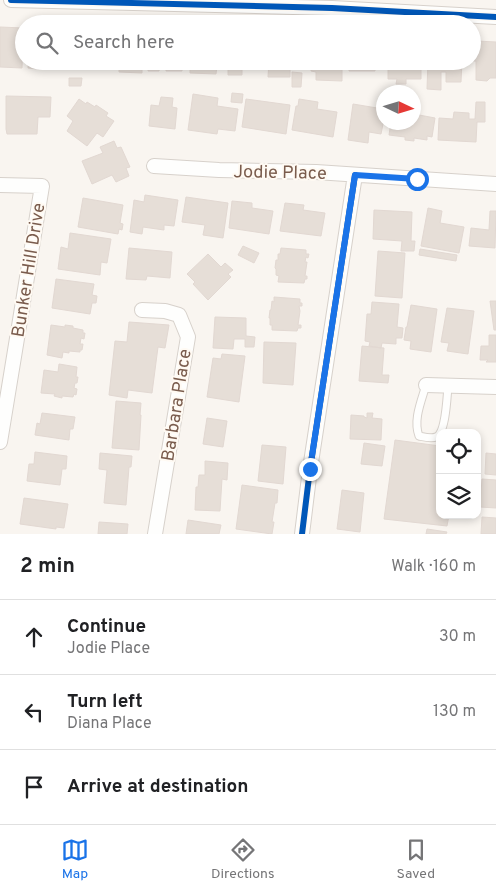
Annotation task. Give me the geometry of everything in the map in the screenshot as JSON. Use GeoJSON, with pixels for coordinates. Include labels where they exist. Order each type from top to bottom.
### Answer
{"type":"FeatureCollection","features":[{"type":"Feature","properties":{"kind":"street"},"geometry":{"type":"LineString","coordinates":[[12,0],[170,2],[476,15]]}},
{"type":"Feature","properties":{"kind":"street"},"geometry":{"type":"LineString","coordinates":[[481,15],[496,16]]}},
{"type":"Feature","properties":{"kind":"street","name":"Jodie Place"},"geometry":{"type":"LineString","coordinates":[[154,166],[219,170],[316,172],[496,184]]}},
{"type":"Feature","properties":{"kind":"street"},"geometry":{"type":"LineString","coordinates":[[302,534],[355,175]]}},
{"type":"Feature","properties":{"kind":"street","name":"Bunker Hill Drive"},"geometry":{"type":"LineString","coordinates":[[0,185],[42,186],[0,442]]}},
{"type":"Feature","properties":{"kind":"street","name":"Barbara Place"},"geometry":{"type":"LineString","coordinates":[[142,310],[165,311],[179,315],[188,337],[155,534]]}},
{"type":"Feature","properties":{"kind":"street"},"geometry":{"type":"LineString","coordinates":[[426,385],[496,387]]}},
{"type":"Feature","properties":{"kind":"lane"},"geometry":{"type":"LineString","coordinates":[[426,385],[417,416],[416,429],[419,436],[428,438],[435,438],[443,424],[448,386]]}},
{"type":"Feature","properties":{"kind":"building"},"geometry":{"type":"Polygon","coordinates":[[[0,27],[15,28],[15,68],[0,67],[0,27]]]}},
{"type":"Feature","properties":{"kind":"building"},"geometry":{"type":"Polygon","coordinates":[[[481,41],[496,42],[496,78],[490,78],[487,81],[476,80],[476,70],[481,70],[481,41]]]}},
{"type":"Feature","properties":{"kind":"building"},"geometry":{"type":"Polygon","coordinates":[[[119,70],[142,70],[142,73],[119,72],[119,70]]]}},
{"type":"Feature","properties":{"kind":"building"},"geometry":{"type":"Polygon","coordinates":[[[166,70],[182,70],[182,71],[166,70]]]}},
{"type":"Feature","properties":{"kind":"building"},"geometry":{"type":"Polygon","coordinates":[[[190,70],[216,70],[216,74],[190,73],[190,70]]]}},
{"type":"Feature","properties":{"kind":"building"},"geometry":{"type":"Polygon","coordinates":[[[228,70],[242,70],[242,75],[228,75],[228,70]]]}},
{"type":"Feature","properties":{"kind":"building"},"geometry":{"type":"Polygon","coordinates":[[[268,70],[290,70],[290,77],[268,77],[268,70]]]}},
{"type":"Feature","properties":{"kind":"building"},"geometry":{"type":"Polygon","coordinates":[[[342,70],[342,81],[316,80],[316,72],[311,71],[342,70]]]}},
{"type":"Feature","properties":{"kind":"building"},"geometry":{"type":"Polygon","coordinates":[[[349,70],[375,70],[375,71],[349,70]]]}},
{"type":"Feature","properties":{"kind":"building"},"geometry":{"type":"Polygon","coordinates":[[[388,70],[421,70],[421,79],[406,79],[406,84],[396,84],[397,79],[388,79],[388,70]]]}},
{"type":"Feature","properties":{"kind":"building"},"geometry":{"type":"Polygon","coordinates":[[[428,70],[462,70],[461,82],[446,82],[446,72],[441,72],[441,90],[427,89],[428,70]]]}},
{"type":"Feature","properties":{"kind":"building"},"geometry":{"type":"Polygon","coordinates":[[[292,72],[302,73],[301,87],[292,87],[292,72]]]}},
{"type":"Feature","properties":{"kind":"building"},"geometry":{"type":"Polygon","coordinates":[[[69,78],[82,78],[81,86],[69,86],[69,78]]]}},
{"type":"Feature","properties":{"kind":"building"},"geometry":{"type":"Polygon","coordinates":[[[232,93],[243,94],[242,103],[231,102],[232,93]]]}},
{"type":"Feature","properties":{"kind":"building"},"geometry":{"type":"Polygon","coordinates":[[[193,94],[218,98],[217,106],[238,109],[235,131],[218,129],[217,134],[188,130],[193,94]]]}},
{"type":"Feature","properties":{"kind":"building"},"geometry":{"type":"Polygon","coordinates":[[[6,96],[51,97],[50,117],[38,117],[37,134],[7,134],[6,96]]]}},
{"type":"Feature","properties":{"kind":"building"},"geometry":{"type":"Polygon","coordinates":[[[161,97],[173,98],[172,107],[177,108],[175,129],[149,126],[151,105],[159,106],[161,97]]]}},
{"type":"Feature","properties":{"kind":"building"},"geometry":{"type":"Polygon","coordinates":[[[79,99],[86,104],[87,102],[95,107],[96,105],[108,113],[106,116],[114,121],[103,137],[97,133],[87,146],[67,131],[73,121],[67,116],[79,99]]]}},
{"type":"Feature","properties":{"kind":"building"},"geometry":{"type":"Polygon","coordinates":[[[246,99],[290,105],[286,134],[242,127],[246,99]]]}},
{"type":"Feature","properties":{"kind":"building"},"geometry":{"type":"Polygon","coordinates":[[[299,99],[318,102],[317,109],[337,112],[333,137],[292,130],[299,99]]]}},
{"type":"Feature","properties":{"kind":"building"},"geometry":{"type":"Polygon","coordinates":[[[476,102],[485,102],[485,122],[477,122],[476,142],[438,140],[439,118],[453,119],[454,112],[469,113],[469,119],[475,119],[476,102]]]}},
{"type":"Feature","properties":{"kind":"building"},"geometry":{"type":"Polygon","coordinates":[[[353,104],[376,108],[376,130],[382,130],[381,134],[369,132],[368,143],[348,140],[353,104]]]}},
{"type":"Feature","properties":{"kind":"building"},"geometry":{"type":"Polygon","coordinates":[[[421,115],[435,118],[432,137],[427,136],[427,140],[414,138],[414,141],[405,140],[405,137],[389,135],[390,130],[421,130],[421,115]]]}},
{"type":"Feature","properties":{"kind":"building"},"geometry":{"type":"Polygon","coordinates":[[[114,141],[117,148],[121,147],[130,167],[126,168],[129,176],[116,182],[112,175],[92,184],[82,161],[103,153],[100,147],[114,141]]]}},
{"type":"Feature","properties":{"kind":"building"},"geometry":{"type":"Polygon","coordinates":[[[145,195],[178,200],[174,226],[164,225],[164,230],[143,227],[142,234],[130,232],[134,200],[144,202],[145,195]]]}},
{"type":"Feature","properties":{"kind":"building"},"geometry":{"type":"Polygon","coordinates":[[[186,197],[228,203],[223,238],[203,235],[205,225],[182,222],[186,197]]]}},
{"type":"Feature","properties":{"kind":"building"},"geometry":{"type":"Polygon","coordinates":[[[83,198],[123,205],[120,223],[123,224],[122,230],[119,229],[118,234],[78,227],[83,198]]]}},
{"type":"Feature","properties":{"kind":"building"},"geometry":{"type":"Polygon","coordinates":[[[232,201],[252,203],[252,208],[273,211],[269,234],[229,228],[232,201]]]}},
{"type":"Feature","properties":{"kind":"building"},"geometry":{"type":"Polygon","coordinates":[[[285,203],[304,205],[303,210],[325,213],[321,236],[280,231],[285,203]]]}},
{"type":"Feature","properties":{"kind":"building"},"geometry":{"type":"Polygon","coordinates":[[[428,208],[442,211],[440,223],[464,227],[459,253],[421,246],[428,208]]]}},
{"type":"Feature","properties":{"kind":"building"},"geometry":{"type":"Polygon","coordinates":[[[374,210],[412,212],[411,241],[415,241],[414,251],[401,251],[402,241],[373,239],[374,210]]]}},
{"type":"Feature","properties":{"kind":"building"},"geometry":{"type":"Polygon","coordinates":[[[490,211],[496,211],[495,248],[469,246],[471,228],[489,230],[490,211]]]}},
{"type":"Feature","properties":{"kind":"building"},"geometry":{"type":"Polygon","coordinates":[[[70,233],[111,239],[107,263],[101,262],[100,275],[58,269],[61,247],[68,249],[70,233]]]}},
{"type":"Feature","properties":{"kind":"building"},"geometry":{"type":"Polygon","coordinates":[[[243,246],[259,253],[254,263],[238,255],[243,246]]]}},
{"type":"Feature","properties":{"kind":"building"},"geometry":{"type":"Polygon","coordinates":[[[129,248],[172,252],[170,278],[147,276],[146,280],[126,279],[129,248]]]}},
{"type":"Feature","properties":{"kind":"building"},"geometry":{"type":"Polygon","coordinates":[[[281,248],[306,250],[306,254],[309,254],[305,262],[307,262],[305,276],[307,276],[307,279],[305,279],[304,283],[278,282],[279,276],[276,275],[275,268],[281,248]]]}},
{"type":"Feature","properties":{"kind":"building"},"geometry":{"type":"Polygon","coordinates":[[[420,249],[457,255],[456,261],[419,255],[420,249]]]}},
{"type":"Feature","properties":{"kind":"building"},"geometry":{"type":"Polygon","coordinates":[[[378,251],[405,253],[402,298],[375,296],[378,251]]]}},
{"type":"Feature","properties":{"kind":"building"},"geometry":{"type":"Polygon","coordinates":[[[208,254],[221,267],[225,263],[233,270],[228,274],[231,277],[208,300],[193,284],[195,282],[187,274],[208,254]]]}},
{"type":"Feature","properties":{"kind":"building"},"geometry":{"type":"Polygon","coordinates":[[[56,279],[94,284],[92,295],[97,296],[96,303],[92,303],[90,314],[52,308],[56,279]]]}},
{"type":"Feature","properties":{"kind":"building"},"geometry":{"type":"Polygon","coordinates":[[[274,297],[300,299],[302,306],[299,306],[298,325],[301,325],[301,328],[298,328],[297,331],[272,330],[269,318],[274,297]]]}},
{"type":"Feature","properties":{"kind":"building"},"geometry":{"type":"Polygon","coordinates":[[[490,301],[496,301],[496,330],[494,330],[490,301]]]}},
{"type":"Feature","properties":{"kind":"building"},"geometry":{"type":"Polygon","coordinates":[[[372,302],[399,304],[397,327],[403,328],[402,338],[396,338],[396,344],[382,343],[381,348],[369,346],[370,342],[365,341],[367,314],[371,314],[372,302]]]}},
{"type":"Feature","properties":{"kind":"building"},"geometry":{"type":"Polygon","coordinates":[[[411,305],[437,309],[431,352],[410,349],[411,341],[404,340],[411,305]]]}},
{"type":"Feature","properties":{"kind":"building"},"geometry":{"type":"Polygon","coordinates":[[[447,308],[474,311],[468,354],[447,351],[449,343],[441,342],[447,308]]]}},
{"type":"Feature","properties":{"kind":"building"},"geometry":{"type":"Polygon","coordinates":[[[215,317],[246,318],[246,336],[255,337],[254,347],[245,347],[245,339],[234,339],[233,349],[213,348],[215,317]]]}},
{"type":"Feature","properties":{"kind":"building"},"geometry":{"type":"Polygon","coordinates":[[[129,322],[169,325],[165,348],[158,347],[152,393],[128,390],[127,398],[109,395],[115,341],[127,342],[129,322]]]}},
{"type":"Feature","properties":{"kind":"building"},"geometry":{"type":"Polygon","coordinates":[[[51,325],[73,326],[73,328],[83,330],[83,333],[85,333],[84,339],[81,338],[80,344],[83,344],[82,350],[80,352],[63,352],[62,358],[47,355],[51,325]]]}},
{"type":"Feature","properties":{"kind":"building"},"geometry":{"type":"Polygon","coordinates":[[[489,335],[496,335],[496,362],[480,360],[481,346],[489,346],[489,335]]]}},
{"type":"Feature","properties":{"kind":"building"},"geometry":{"type":"Polygon","coordinates":[[[264,342],[296,343],[293,385],[263,383],[264,342]]]}},
{"type":"Feature","properties":{"kind":"building"},"geometry":{"type":"Polygon","coordinates":[[[362,346],[384,348],[382,375],[389,375],[388,383],[359,381],[362,346]]]}},
{"type":"Feature","properties":{"kind":"building"},"geometry":{"type":"Polygon","coordinates":[[[222,354],[245,356],[239,402],[207,397],[213,358],[221,359],[222,354]]]}},
{"type":"Feature","properties":{"kind":"building"},"geometry":{"type":"Polygon","coordinates":[[[59,364],[77,367],[76,377],[78,377],[74,388],[77,389],[76,395],[74,394],[73,397],[62,396],[62,398],[54,396],[55,394],[41,393],[44,370],[58,372],[59,364]]]}},
{"type":"Feature","properties":{"kind":"building"},"geometry":{"type":"Polygon","coordinates":[[[116,401],[141,403],[139,450],[112,448],[116,401]]]}},
{"type":"Feature","properties":{"kind":"building"},"geometry":{"type":"Polygon","coordinates":[[[42,413],[75,417],[73,429],[70,429],[69,440],[35,435],[37,423],[40,424],[42,413]]]}},
{"type":"Feature","properties":{"kind":"building"},"geometry":{"type":"Polygon","coordinates":[[[367,413],[373,413],[372,418],[382,419],[381,440],[350,439],[351,415],[367,418],[367,413]]]}},
{"type":"Feature","properties":{"kind":"building"},"geometry":{"type":"Polygon","coordinates":[[[207,418],[227,421],[223,447],[203,444],[207,418]]]}},
{"type":"Feature","properties":{"kind":"building"},"geometry":{"type":"Polygon","coordinates":[[[395,440],[436,445],[436,519],[448,519],[447,526],[384,519],[395,440]]]}},
{"type":"Feature","properties":{"kind":"building"},"geometry":{"type":"Polygon","coordinates":[[[364,443],[385,446],[382,466],[361,464],[364,443]]]}},
{"type":"Feature","properties":{"kind":"building"},"geometry":{"type":"Polygon","coordinates":[[[262,445],[286,447],[283,484],[258,481],[262,445]]]}},
{"type":"Feature","properties":{"kind":"building"},"geometry":{"type":"Polygon","coordinates":[[[35,452],[67,456],[66,469],[62,469],[60,485],[27,481],[29,464],[34,464],[35,452]]]}},
{"type":"Feature","properties":{"kind":"building"},"geometry":{"type":"Polygon","coordinates":[[[100,453],[132,456],[131,467],[129,467],[126,505],[104,503],[107,470],[99,469],[100,453]]]}},
{"type":"Feature","properties":{"kind":"building"},"geometry":{"type":"Polygon","coordinates":[[[486,453],[496,454],[496,475],[485,474],[486,453]]]}},
{"type":"Feature","properties":{"kind":"building"},"geometry":{"type":"Polygon","coordinates":[[[205,461],[228,463],[227,480],[222,479],[220,511],[195,510],[196,487],[198,487],[199,475],[205,475],[205,461]]]}},
{"type":"Feature","properties":{"kind":"building"},"geometry":{"type":"Polygon","coordinates":[[[482,479],[496,480],[496,508],[481,507],[482,479]]]}},
{"type":"Feature","properties":{"kind":"building"},"geometry":{"type":"Polygon","coordinates":[[[242,485],[278,490],[272,522],[274,522],[272,534],[236,529],[242,485]]]}},
{"type":"Feature","properties":{"kind":"building"},"geometry":{"type":"Polygon","coordinates":[[[342,490],[364,493],[360,532],[337,529],[342,490]]]}},
{"type":"Feature","properties":{"kind":"building"},"geometry":{"type":"Polygon","coordinates":[[[24,498],[68,504],[64,528],[56,527],[56,529],[20,524],[24,498]]]}},
{"type":"Feature","properties":{"kind":"building"},"geometry":{"type":"Polygon","coordinates":[[[482,517],[496,518],[496,534],[481,534],[482,517]]]}},
{"type":"Feature","properties":{"kind":"building"},"geometry":{"type":"Polygon","coordinates":[[[188,520],[221,525],[219,534],[186,534],[188,520]]]}},
{"type":"Feature","properties":{"kind":"building"},"geometry":{"type":"Polygon","coordinates":[[[99,522],[128,524],[127,534],[98,534],[99,522]]]}},
{"type":"Feature","properties":{"kind":"building"},"geometry":{"type":"Polygon","coordinates":[[[427,529],[447,532],[446,534],[426,534],[427,529]]]}},
{"type":"Feature","properties":{"kind":"cycle path"},"geometry":{"type":"LineString","coordinates":[[11,0],[332,8],[460,15]]}},
{"type":"Feature","properties":{"kind":"cycle path"},"geometry":{"type":"LineString","coordinates":[[481,16],[496,17]]}},
{"type":"Feature","properties":{"kind":"cycle path"},"geometry":{"type":"LineString","coordinates":[[302,534],[310,469],[355,175]]}},
{"type":"Feature","properties":{"kind":"route"},"geometry":{"type":"LineString","coordinates":[[310,469],[355,175],[417,179]]}}]}
